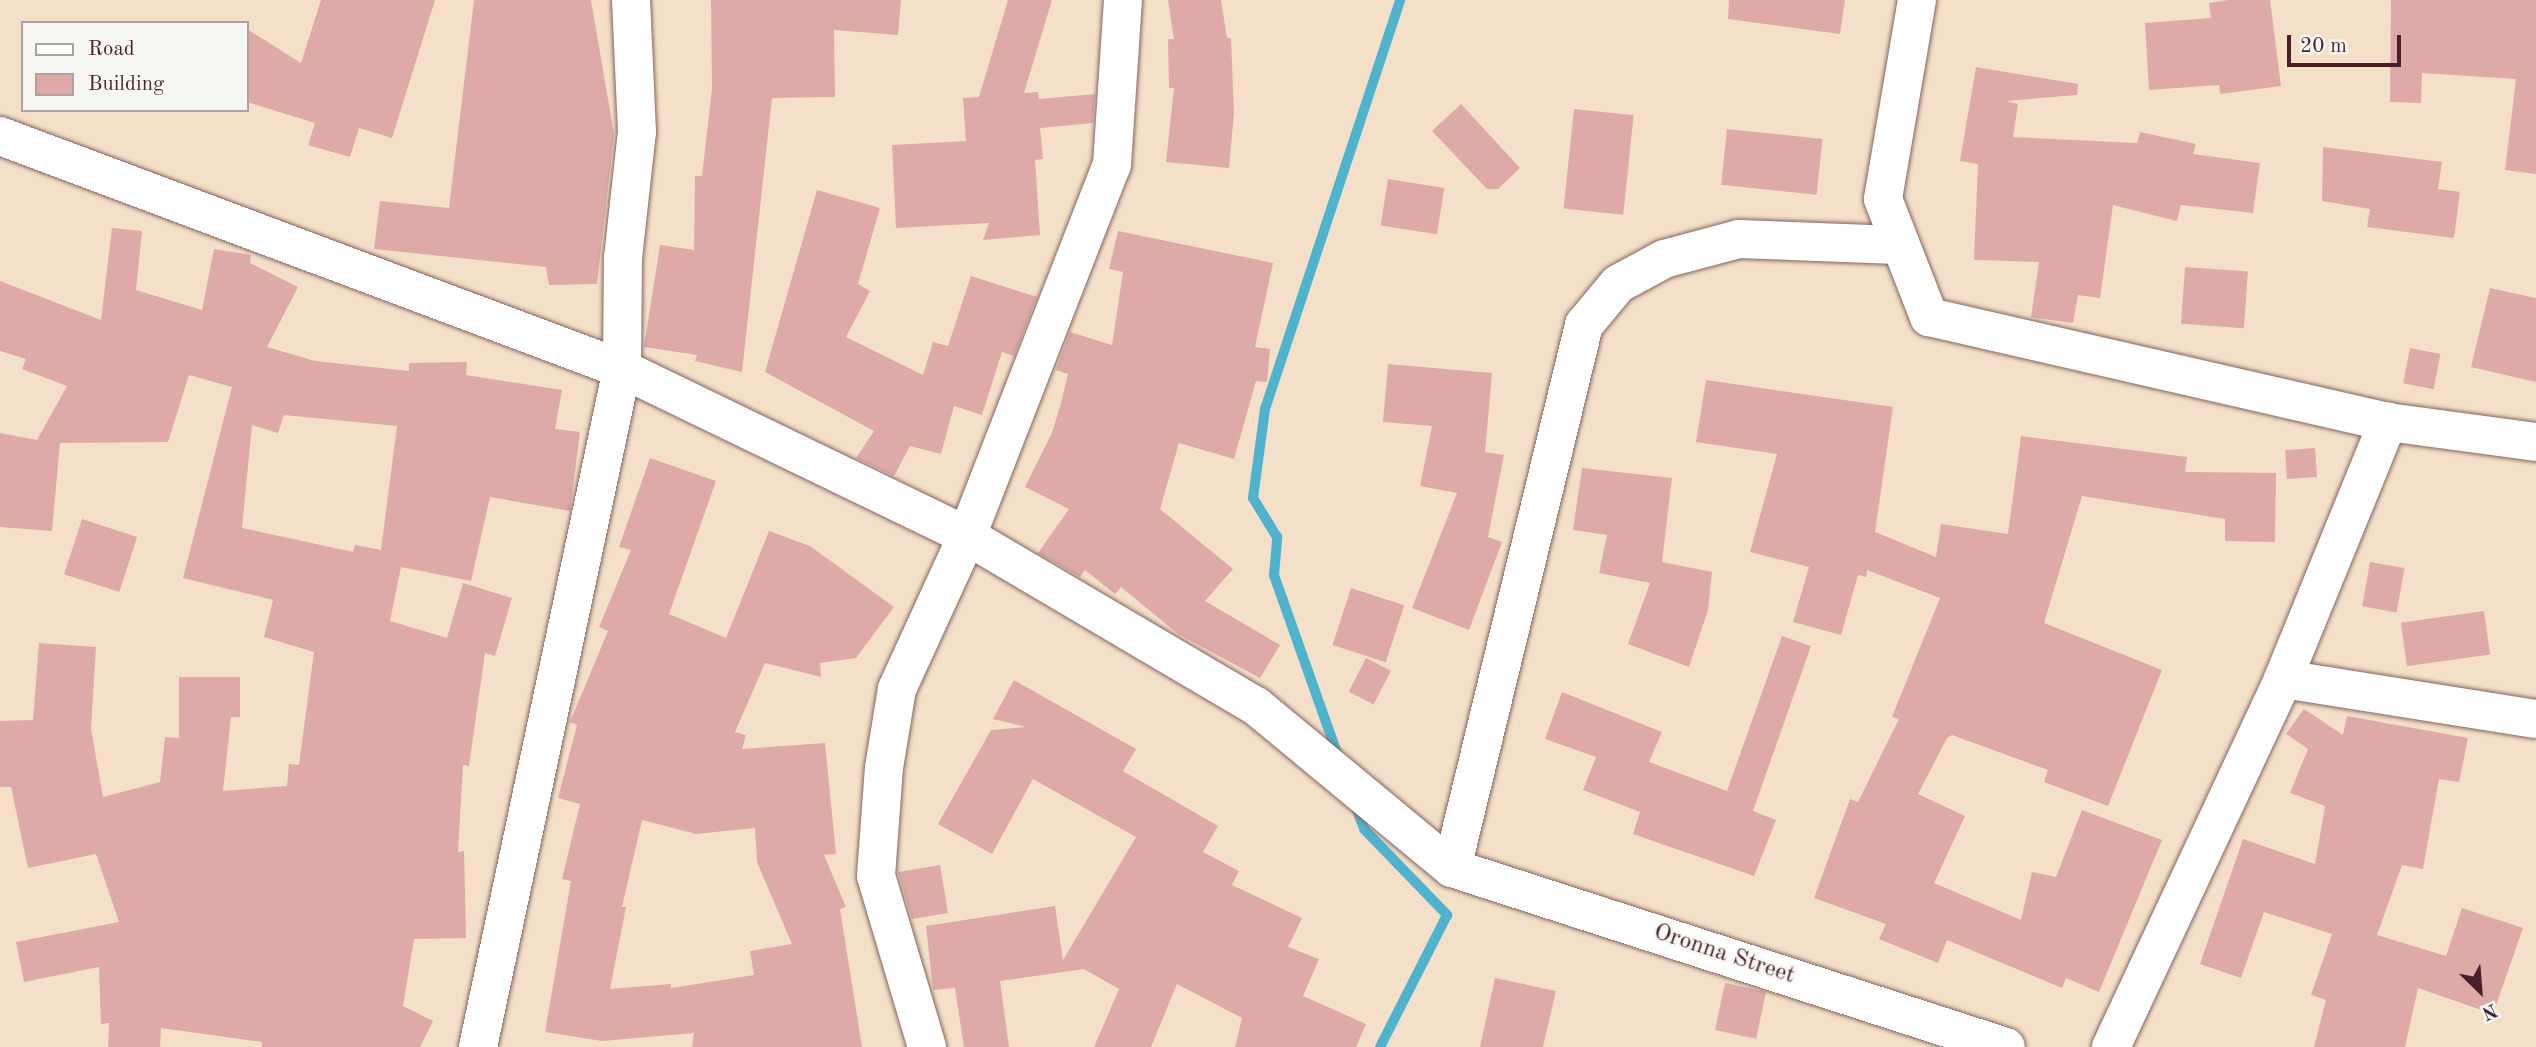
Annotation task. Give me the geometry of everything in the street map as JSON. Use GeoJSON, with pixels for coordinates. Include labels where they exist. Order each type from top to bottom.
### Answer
{"type":"FeatureCollection","features":[{"type":"Feature","properties":{"kind":"street"},"geometry":{"type":"LineString","coordinates":[[478,1047],[622,369],[623,258],[637,132],[631,0]]}},
{"type":"Feature","properties":{"kind":"street"},"geometry":{"type":"LineString","coordinates":[[927,1047],[876,876],[884,768],[897,689],[967,536],[1112,165],[1123,0]]}},
{"type":"Feature","properties":{"kind":"street"},"geometry":{"type":"LineString","coordinates":[[1917,0],[1883,199],[1897,245],[1929,317],[2388,422],[2536,442]]}},
{"type":"Feature","properties":{"kind":"street"},"geometry":{"type":"LineString","coordinates":[[0,136],[622,369],[967,536],[1256,706],[1447,865],[1584,325],[1618,284],[1664,259],[1739,239],[1897,245]]}},
{"type":"Feature","properties":{"kind":"street"},"geometry":{"type":"LineString","coordinates":[[2111,1047],[2283,680],[2388,422]]}},
{"type":"Feature","properties":{"kind":"street"},"geometry":{"type":"LineString","coordinates":[[2283,680],[2536,719]]}},
{"type":"Feature","properties":{"kind":"street","name":"Oronna Street"},"geometry":{"type":"LineString","coordinates":[[1447,865],[1934,1035],[2006,1047]]}},
{"type":"Feature","properties":{"kind":"building"},"geometry":{"type":"Polygon","coordinates":[[[321,0],[435,0],[392,138],[359,128],[350,157],[308,145],[315,123],[248,102],[248,30],[301,63],[321,0]]]}},
{"type":"Feature","properties":{"kind":"building"},"geometry":{"type":"Polygon","coordinates":[[[474,0],[591,0],[614,134],[597,284],[549,285],[546,267],[374,249],[380,201],[449,208],[474,0]]]}},
{"type":"Feature","properties":{"kind":"building"},"geometry":{"type":"Polygon","coordinates":[[[711,0],[901,0],[898,35],[834,30],[835,97],[772,98],[742,372],[695,361],[697,355],[644,347],[660,245],[694,250],[695,176],[702,176],[712,89],[711,0]]]}},
{"type":"Feature","properties":{"kind":"building"},"geometry":{"type":"Polygon","coordinates":[[[1008,0],[1052,0],[1024,93],[1038,92],[1039,99],[1095,94],[1093,123],[1040,128],[1043,159],[1035,160],[1040,235],[983,240],[989,223],[896,228],[892,145],[966,141],[963,98],[979,97],[1008,0]]]}},
{"type":"Feature","properties":{"kind":"building"},"geometry":{"type":"Polygon","coordinates":[[[1168,0],[1221,0],[1227,38],[1231,38],[1234,113],[1229,168],[1166,162],[1174,88],[1169,88],[1168,39],[1174,39],[1168,0]]]}},
{"type":"Feature","properties":{"kind":"building"},"geometry":{"type":"Polygon","coordinates":[[[1729,0],[1845,0],[1840,34],[1728,19],[1729,0]]]}},
{"type":"Feature","properties":{"kind":"building"},"geometry":{"type":"Polygon","coordinates":[[[2270,0],[2281,86],[2220,94],[2219,85],[2149,90],[2145,23],[2211,18],[2209,3],[2270,0]]]}},
{"type":"Feature","properties":{"kind":"building"},"geometry":{"type":"Polygon","coordinates":[[[2391,0],[2536,0],[2536,174],[2505,170],[2516,79],[2422,73],[2421,103],[2390,102],[2391,0]]]}},
{"type":"Feature","properties":{"kind":"building"},"geometry":{"type":"Polygon","coordinates":[[[1976,67],[2078,84],[2077,95],[2006,101],[2018,104],[2013,137],[2137,143],[2140,132],[2196,144],[2193,154],[2260,163],[2253,213],[2181,205],[2177,221],[2113,205],[2100,298],[2078,295],[2073,323],[2031,317],[2039,262],[1974,260],[1978,164],[1960,161],[1976,67]]]}},
{"type":"Feature","properties":{"kind":"building"},"geometry":{"type":"Polygon","coordinates":[[[1461,104],[1520,168],[1498,189],[1487,189],[1432,131],[1461,104]]]}},
{"type":"Feature","properties":{"kind":"building"},"geometry":{"type":"Polygon","coordinates":[[[1574,109],[1634,115],[1623,215],[1564,208],[1574,109]]]}},
{"type":"Feature","properties":{"kind":"building"},"geometry":{"type":"Polygon","coordinates":[[[1727,129],[1822,139],[1817,195],[1721,185],[1727,129]]]}},
{"type":"Feature","properties":{"kind":"building"},"geometry":{"type":"Polygon","coordinates":[[[2323,147],[2442,162],[2438,189],[2460,192],[2454,238],[2367,227],[2370,209],[2322,201],[2323,147]]]}},
{"type":"Feature","properties":{"kind":"building"},"geometry":{"type":"Polygon","coordinates":[[[1388,179],[1444,188],[1437,234],[1381,225],[1388,179]]]}},
{"type":"Feature","properties":{"kind":"building"},"geometry":{"type":"Polygon","coordinates":[[[817,190],[880,208],[858,284],[870,291],[846,337],[923,375],[933,342],[948,346],[971,276],[1037,297],[1014,356],[1002,352],[982,415],[954,406],[941,454],[910,446],[894,476],[856,458],[874,431],[765,372],[817,190]]]}},
{"type":"Feature","properties":{"kind":"building"},"geometry":{"type":"Polygon","coordinates":[[[112,228],[142,231],[136,290],[202,310],[214,249],[251,255],[250,263],[298,287],[267,347],[315,361],[409,371],[409,363],[467,362],[466,375],[562,390],[555,429],[580,432],[570,511],[490,497],[471,581],[401,567],[390,621],[447,638],[463,583],[512,598],[495,656],[485,653],[469,766],[463,765],[458,852],[464,851],[466,938],[414,939],[403,1006],[433,1021],[420,1047],[262,1047],[262,1042],[161,1028],[160,1047],[108,1047],[109,1023],[101,1024],[99,967],[24,982],[16,942],[119,922],[96,854],[28,868],[11,787],[0,787],[0,721],[33,720],[39,643],[96,647],[91,729],[103,797],[160,782],[165,737],[179,738],[179,677],[240,677],[240,717],[231,717],[223,791],[287,786],[289,764],[299,765],[314,652],[264,637],[273,600],[183,578],[232,387],[189,375],[168,442],[60,443],[52,531],[0,527],[0,433],[37,440],[67,386],[22,369],[26,359],[0,351],[0,281],[101,320],[112,228]],[[284,415],[278,433],[252,425],[242,528],[353,552],[355,545],[381,550],[397,426],[284,415]]]}},
{"type":"Feature","properties":{"kind":"building"},"geometry":{"type":"Polygon","coordinates":[[[1118,231],[1273,263],[1255,347],[1270,349],[1267,382],[1256,381],[1234,459],[1179,443],[1160,509],[1233,569],[1205,601],[1280,645],[1260,678],[1178,634],[1121,587],[1115,594],[1085,570],[1080,577],[1038,553],[1069,509],[1025,487],[1052,433],[1061,403],[1068,374],[1056,370],[1070,332],[1112,345],[1123,272],[1109,269],[1118,231]]]}},
{"type":"Feature","properties":{"kind":"building"},"geometry":{"type":"Polygon","coordinates":[[[2185,267],[2248,271],[2244,328],[2181,324],[2185,267]]]}},
{"type":"Feature","properties":{"kind":"building"},"geometry":{"type":"Polygon","coordinates":[[[2490,288],[2536,298],[2536,382],[2471,367],[2490,288]]]}},
{"type":"Feature","properties":{"kind":"building"},"geometry":{"type":"Polygon","coordinates":[[[2410,348],[2440,354],[2434,389],[2403,383],[2410,348]]]}},
{"type":"Feature","properties":{"kind":"building"},"geometry":{"type":"Polygon","coordinates":[[[1388,364],[1492,373],[1485,452],[1504,455],[1488,537],[1502,542],[1469,630],[1412,608],[1457,493],[1420,486],[1432,426],[1383,422],[1388,364]]]}},
{"type":"Feature","properties":{"kind":"building"},"geometry":{"type":"Polygon","coordinates":[[[1706,380],[1893,407],[1875,532],[1936,557],[1941,524],[2008,534],[2021,436],[2187,457],[2185,472],[2276,473],[2275,542],[2225,541],[2225,519],[2082,496],[2044,623],[2162,670],[2108,806],[2044,782],[2048,770],[1952,735],[1947,738],[1918,794],[1965,816],[1934,883],[2021,920],[2032,872],[2056,877],[2082,810],[2162,840],[2099,992],[2066,978],[2062,988],[1947,940],[1938,963],[1879,939],[1886,924],[1814,898],[1850,799],[1858,802],[1899,719],[1892,717],[1940,598],[1867,570],[1866,577],[1858,575],[1841,635],[1793,622],[1809,567],[1750,552],[1777,454],[1696,442],[1706,380]]]}},
{"type":"Feature","properties":{"kind":"building"},"geometry":{"type":"Polygon","coordinates":[[[2315,448],[2317,477],[2287,479],[2285,450],[2315,448]]]}},
{"type":"Feature","properties":{"kind":"building"},"geometry":{"type":"Polygon","coordinates":[[[650,458],[716,481],[669,614],[726,638],[769,531],[810,546],[894,607],[856,658],[820,663],[821,677],[765,663],[735,732],[746,735],[742,749],[825,743],[836,854],[824,855],[846,907],[840,909],[862,1047],[692,1047],[694,1033],[602,1041],[545,1032],[571,881],[562,879],[580,804],[558,798],[577,725],[570,722],[608,631],[599,627],[631,550],[619,547],[650,458]],[[642,820],[622,907],[626,907],[610,989],[671,984],[671,988],[754,975],[750,951],[792,944],[757,862],[755,828],[696,834],[642,820]]]}},
{"type":"Feature","properties":{"kind":"building"},"geometry":{"type":"Polygon","coordinates":[[[1582,468],[1672,478],[1662,562],[1712,572],[1708,610],[1689,667],[1628,644],[1650,583],[1599,573],[1607,535],[1573,530],[1582,468]]]}},
{"type":"Feature","properties":{"kind":"building"},"geometry":{"type":"Polygon","coordinates":[[[82,519],[137,537],[119,592],[64,574],[82,519]]]}},
{"type":"Feature","properties":{"kind":"building"},"geometry":{"type":"Polygon","coordinates":[[[2370,562],[2404,568],[2397,612],[2362,606],[2370,562]]]}},
{"type":"Feature","properties":{"kind":"building"},"geometry":{"type":"Polygon","coordinates":[[[1351,588],[1404,605],[1386,662],[1332,645],[1351,588]]]}},
{"type":"Feature","properties":{"kind":"building"},"geometry":{"type":"Polygon","coordinates":[[[2484,611],[2490,655],[2407,666],[2401,623],[2484,611]]]}},
{"type":"Feature","properties":{"kind":"building"},"geometry":{"type":"Polygon","coordinates":[[[1782,636],[1811,646],[1753,811],[1776,820],[1754,876],[1633,834],[1640,812],[1583,790],[1596,757],[1545,739],[1562,692],[1662,732],[1649,762],[1727,791],[1782,636]]]}},
{"type":"Feature","properties":{"kind":"building"},"geometry":{"type":"Polygon","coordinates":[[[1366,658],[1391,671],[1374,705],[1349,692],[1366,658]]]}},
{"type":"Feature","properties":{"kind":"building"},"geometry":{"type":"Polygon","coordinates":[[[1014,680],[1136,749],[1123,771],[1218,826],[1203,852],[1239,871],[1232,885],[1302,918],[1288,947],[1319,959],[1303,996],[1366,1024],[1356,1047],[1235,1047],[1242,1018],[1177,984],[1151,1047],[1094,1047],[1119,989],[1084,969],[1000,981],[1009,1047],[964,1047],[955,988],[933,990],[926,926],[1055,906],[1063,960],[1136,837],[1033,779],[992,854],[938,824],[991,730],[1026,727],[993,719],[1014,680]]]}},
{"type":"Feature","properties":{"kind":"building"},"geometry":{"type":"Polygon","coordinates":[[[2304,709],[2343,735],[2347,716],[2468,738],[2459,782],[2439,779],[2423,869],[2402,865],[2377,935],[2446,956],[2462,908],[2523,928],[2493,1014],[2418,988],[2405,1047],[2314,1047],[2326,1000],[2311,995],[2332,934],[2264,912],[2241,978],[2200,964],[2243,839],[2315,864],[2325,806],[2290,793],[2308,749],[2286,734],[2304,709]]]}},
{"type":"Feature","properties":{"kind":"building"},"geometry":{"type":"Polygon","coordinates":[[[940,865],[948,913],[912,919],[898,872],[940,865]]]}},
{"type":"Feature","properties":{"kind":"building"},"geometry":{"type":"Polygon","coordinates":[[[1495,978],[1556,991],[1543,1047],[1480,1047],[1495,978]]]}},
{"type":"Feature","properties":{"kind":"building"},"geometry":{"type":"Polygon","coordinates":[[[1725,983],[1766,992],[1756,1039],[1715,1030],[1725,983]]]}},
{"type":"Feature","properties":{"kind":"waterway"},"geometry":{"type":"LineString","coordinates":[[1338,756],[1274,575],[1277,537],[1253,498],[1265,409],[1400,0]]}},
{"type":"Feature","properties":{"kind":"waterway"},"geometry":{"type":"LineString","coordinates":[[1355,805],[1364,829],[1447,915],[1380,1047]]}}]}
